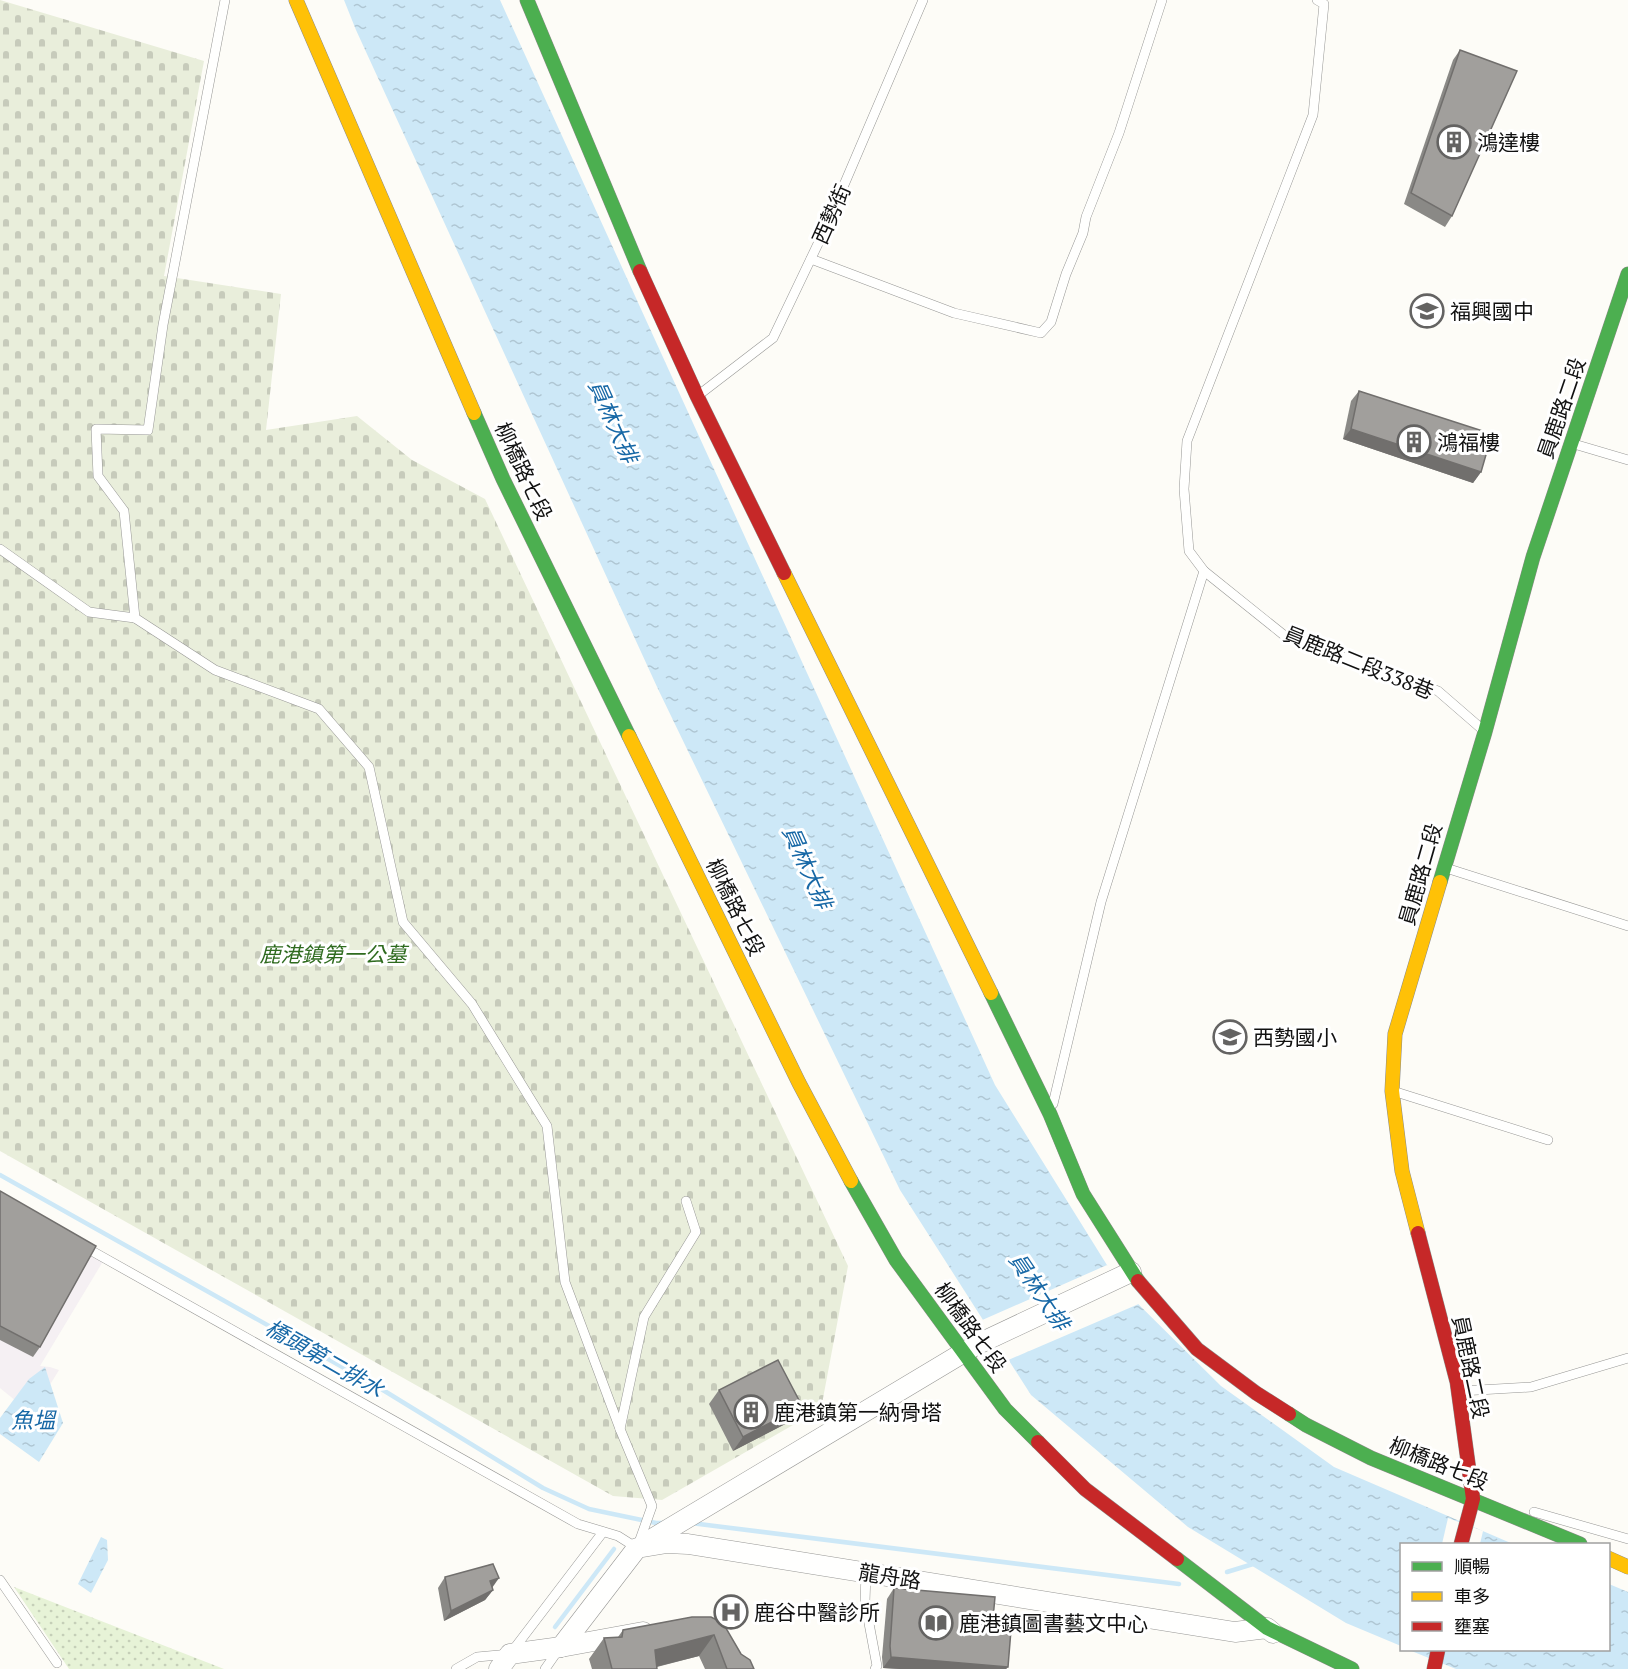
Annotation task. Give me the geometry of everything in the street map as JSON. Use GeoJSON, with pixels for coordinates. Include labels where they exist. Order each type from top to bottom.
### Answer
{"type":"FeatureCollection","features":[{"type":"Feature","properties":{"kind":"main road","name":"柳橋路七段"},"geometry":{"type":"LineString","coordinates":[[297,0],[502,479],[799,1083],[845,1172],[896,1260],[970,1349],[1005,1409],[1085,1489],[1267,1628],[1352,1669]]}},
{"type":"Feature","properties":{"kind":"main road","name":"柳橋路七段"},"geometry":{"type":"LineString","coordinates":[[527,0],[628,244],[697,396],[1050,1114],[1083,1194],[1125,1274],[1148,1295],[1197,1349],[1256,1393],[1306,1425],[1371,1458],[1575,1543]]}},
{"type":"Feature","properties":{"kind":"main road","name":"員鹿路二段"},"geometry":{"type":"LineString","coordinates":[[1473,1499],[1458,1392],[1402,1171],[1392,1091],[1395,1034],[1485,732],[1533,556],[1628,274]]}},
{"type":"Feature","properties":{"kind":"main road"},"geometry":{"type":"LineString","coordinates":[[1462,1543],[1473,1499]]}},
{"type":"Feature","properties":{"kind":"main road"},"geometry":{"type":"LineString","coordinates":[[1610,1559],[1628,1567]]}},
{"type":"Feature","properties":{"kind":"main road"},"geometry":{"type":"LineString","coordinates":[[1434,1669],[1438,1651]]}},
{"type":"Feature","properties":{"kind":"street"},"geometry":{"type":"LineString","coordinates":[[561,1647],[639,1543],[970,1349],[1125,1274]]}},
{"type":"Feature","properties":{"kind":"street","name":"龍舟路"},"geometry":{"type":"LineString","coordinates":[[639,1543],[688,1544],[1235,1632],[1267,1628]]}},
{"type":"Feature","properties":{"kind":"street"},"geometry":{"type":"LineString","coordinates":[[504,1661],[561,1647],[665,1628]]}},
{"type":"Feature","properties":{"kind":"street"},"geometry":{"type":"LineString","coordinates":[[1267,1628],[1321,1669]]}},
{"type":"Feature","properties":{"kind":"lane"},"geometry":{"type":"LineString","coordinates":[[135,618],[124,511],[98,476],[96,429],[148,430],[163,325],[225,0]]}},
{"type":"Feature","properties":{"kind":"lane","name":"西勢街"},"geometry":{"type":"LineString","coordinates":[[697,396],[773,338],[811,259],[923,0]]}},
{"type":"Feature","properties":{"kind":"lane"},"geometry":{"type":"LineString","coordinates":[[811,259],[954,313],[1041,333],[1051,322],[1066,274],[1083,233],[1086,217],[1119,133],[1162,0]]}},
{"type":"Feature","properties":{"kind":"lane","name":"員鹿路二段338巷"},"geometry":{"type":"LineString","coordinates":[[1317,0],[1324,4],[1313,115],[1187,441],[1184,489],[1189,551],[1204,571],[1285,636],[1438,692],[1485,732]]}},
{"type":"Feature","properties":{"kind":"lane"},"geometry":{"type":"LineString","coordinates":[[1572,443],[1628,460]]}},
{"type":"Feature","properties":{"kind":"lane"},"geometry":{"type":"LineString","coordinates":[[0,549],[89,612],[135,618],[214,670],[319,709],[369,766],[403,922],[472,1004],[547,1126],[565,1282],[620,1429],[652,1506],[639,1543],[578,1524],[76,1242]]}},
{"type":"Feature","properties":{"kind":"lane"},"geometry":{"type":"LineString","coordinates":[[1050,1114],[1101,902],[1204,571]]}},
{"type":"Feature","properties":{"kind":"lane"},"geometry":{"type":"LineString","coordinates":[[1443,868],[1628,926]]}},
{"type":"Feature","properties":{"kind":"lane"},"geometry":{"type":"LineString","coordinates":[[1392,1091],[1548,1140]]}},
{"type":"Feature","properties":{"kind":"lane"},"geometry":{"type":"LineString","coordinates":[[620,1429],[644,1317],[696,1232],[686,1201]]}},
{"type":"Feature","properties":{"kind":"lane"},"geometry":{"type":"LineString","coordinates":[[1458,1392],[1531,1387],[1628,1358]]}},
{"type":"Feature","properties":{"kind":"lane"},"geometry":{"type":"LineString","coordinates":[[1473,1499],[1554,1517],[1628,1539]]}},
{"type":"Feature","properties":{"kind":"lane"},"geometry":{"type":"LineString","coordinates":[[456,1669],[477,1657],[504,1661],[603,1532]]}},
{"type":"Feature","properties":{"kind":"lane"},"geometry":{"type":"LineString","coordinates":[[866,1572],[866,1602],[877,1666],[875,1669]]}},
{"type":"Feature","properties":{"kind":"lane"},"geometry":{"type":"LineString","coordinates":[[0,1580],[57,1663]]}},
{"type":"Feature","properties":{"kind":"lane"},"geometry":{"type":"LineString","coordinates":[[545,1669],[561,1647]]}},
{"type":"Feature","properties":{"kind":"shaded area"},"geometry":{"type":"Polygon","coordinates":[[[0,1199],[105,1258],[40,1366],[59,1370],[32,1414],[0,1388],[0,1199]]]}},
{"type":"Feature","properties":{"kind":"green space","name":"鹿港鎮第一公墓"},"geometry":{"type":"Polygon","coordinates":[[[0,0],[204,61],[164,276],[281,294],[266,430],[357,416],[412,460],[485,499],[848,1266],[821,1409],[662,1500],[613,1496],[0,1151],[0,0]]]}},
{"type":"Feature","properties":{"kind":"green space"},"geometry":{"type":"Polygon","coordinates":[[[14,1587],[224,1669],[69,1669],[14,1587]]]}},
{"type":"Feature","properties":{"kind":"water","name":"員林大排"},"geometry":{"type":"Polygon","coordinates":[[[344,0],[500,0],[995,1085],[1120,1286],[1221,1386],[1334,1467],[1511,1543],[1400,1543],[1400,1646],[1346,1623],[1188,1527],[1031,1395],[900,1190],[658,689],[344,0]]]}},
{"type":"Feature","properties":{"kind":"water","name":"魚塭"},"geometry":{"type":"Polygon","coordinates":[[[45,1367],[63,1423],[39,1462],[0,1434],[0,1418],[29,1379],[45,1367]]]}},
{"type":"Feature","properties":{"kind":"water"},"geometry":{"type":"Polygon","coordinates":[[[101,1537],[107,1540],[108,1560],[91,1593],[78,1584],[101,1537]]]}},
{"type":"Feature","properties":{"kind":"water"},"geometry":{"type":"Polygon","coordinates":[[[1610,1584],[1628,1592],[1628,1669],[1456,1669],[1411,1651],[1610,1651],[1610,1584]]]}},
{"type":"Feature","properties":{"kind":"pier"},"geometry":{"type":"Polygon","coordinates":[[[1107,1265],[1141,1303],[1006,1361],[980,1321],[1107,1265]]]}},
{"type":"Feature","properties":{"kind":"pier"},"geometry":{"type":"Polygon","coordinates":[[[1448,1518],[1483,1531],[1480,1543],[1442,1543],[1448,1518]]]}},
{"type":"Feature","properties":{"kind":"building","name":"鴻達樓"},"geometry":{"type":"Polygon","coordinates":[[[1460,50],[1517,71],[1452,216],[1411,193],[1460,50]]]}},
{"type":"Feature","properties":{"kind":"building","name":"鴻福樓"},"geometry":{"type":"Polygon","coordinates":[[[1359,391],[1492,434],[1481,472],[1351,429],[1359,391]]]}},
{"type":"Feature","properties":{"kind":"building"},"geometry":{"type":"Polygon","coordinates":[[[0,1191],[96,1246],[40,1347],[0,1326],[0,1191]]]}},
{"type":"Feature","properties":{"kind":"building","name":"鹿港鎮第一納骨塔"},"geometry":{"type":"Polygon","coordinates":[[[778,1360],[802,1406],[743,1437],[719,1390],[778,1360]]]}},
{"type":"Feature","properties":{"kind":"building"},"geometry":{"type":"Polygon","coordinates":[[[493,1564],[499,1578],[490,1581],[493,1590],[451,1611],[445,1577],[493,1564]]]}},
{"type":"Feature","properties":{"kind":"building","name":"鹿港鎮圖書藝文中心"},"geometry":{"type":"Polygon","coordinates":[[[894,1588],[995,1597],[992,1629],[1011,1630],[1008,1667],[891,1657],[894,1588]]]}},
{"type":"Feature","properties":{"kind":"building"},"geometry":{"type":"Polygon","coordinates":[[[692,1617],[711,1617],[723,1623],[741,1654],[750,1660],[754,1669],[727,1669],[714,1635],[655,1650],[657,1669],[612,1669],[604,1638],[622,1637],[623,1630],[692,1617]]]}},
{"type":"Feature","properties":{"kind":"waterway","name":"橋頭第二排水"},"geometry":{"type":"LineString","coordinates":[[0,1175],[378,1387],[543,1488],[589,1509],[664,1523]]}},
{"type":"Feature","properties":{"kind":"waterway"},"geometry":{"type":"LineString","coordinates":[[691,1523],[1179,1584]]}},
{"type":"Feature","properties":{"kind":"waterway"},"geometry":{"type":"LineString","coordinates":[[555,1627],[614,1549]]}},
{"type":"Feature","properties":{"kind":"waterway"},"geometry":{"type":"LineString","coordinates":[[1227,1572],[1253,1564]]}},
{"type":"Feature","properties":{"kind":"traffic: fast"},"geometry":{"type":"LineString","coordinates":[[527,0],[640,271]]}},
{"type":"Feature","properties":{"kind":"traffic: fast"},"geometry":{"type":"LineString","coordinates":[[1440,882],[1485,732],[1533,557],[1628,274]]}},
{"type":"Feature","properties":{"kind":"traffic: fast"},"geometry":{"type":"LineString","coordinates":[[474,413],[503,479],[629,736]]}},
{"type":"Feature","properties":{"kind":"traffic: fast"},"geometry":{"type":"LineString","coordinates":[[991,993],[1050,1114],[1083,1194],[1138,1281]]}},
{"type":"Feature","properties":{"kind":"traffic: fast"},"geometry":{"type":"LineString","coordinates":[[851,1181],[896,1260],[1005,1409],[1038,1442]]}},
{"type":"Feature","properties":{"kind":"traffic: fast"},"geometry":{"type":"LineString","coordinates":[[1289,1414],[1371,1458],[1578,1543]]}},
{"type":"Feature","properties":{"kind":"traffic: fast"},"geometry":{"type":"LineString","coordinates":[[1177,1559],[1267,1628],[1352,1669]]}},
{"type":"Feature","properties":{"kind":"traffic: slow"},"geometry":{"type":"LineString","coordinates":[[296,0],[474,413]]}},
{"type":"Feature","properties":{"kind":"traffic: slow"},"geometry":{"type":"LineString","coordinates":[[784,573],[991,993]]}},
{"type":"Feature","properties":{"kind":"traffic: slow"},"geometry":{"type":"LineString","coordinates":[[629,736],[799,1083],[851,1181]]}},
{"type":"Feature","properties":{"kind":"traffic: slow"},"geometry":{"type":"LineString","coordinates":[[1418,1233],[1402,1171],[1392,1091],[1395,1034],[1440,882]]}},
{"type":"Feature","properties":{"kind":"traffic: slow"},"geometry":{"type":"LineString","coordinates":[[1610,1559],[1628,1567]]}},
{"type":"Feature","properties":{"kind":"traffic: jam"},"geometry":{"type":"LineString","coordinates":[[640,271],[697,396],[784,573]]}},
{"type":"Feature","properties":{"kind":"traffic: jam"},"geometry":{"type":"LineString","coordinates":[[1418,1233],[1457,1382],[1473,1499],[1461,1543]]}},
{"type":"Feature","properties":{"kind":"traffic: jam"},"geometry":{"type":"LineString","coordinates":[[1138,1281],[1197,1349],[1256,1393],[1289,1414]]}},
{"type":"Feature","properties":{"kind":"traffic: jam"},"geometry":{"type":"LineString","coordinates":[[1038,1442],[1085,1489],[1177,1559]]}},
{"type":"Feature","properties":{"kind":"traffic: jam"},"geometry":{"type":"LineString","coordinates":[[1434,1669],[1438,1651]]}},
{"type":"Feature","properties":{"kind":"place","name":"鴻達樓"},"geometry":{"type":"Point","coordinates":[1454,142]}},
{"type":"Feature","properties":{"kind":"place","name":"福興國中"},"geometry":{"type":"Point","coordinates":[1427,311]}},
{"type":"Feature","properties":{"kind":"place","name":"鴻福樓"},"geometry":{"type":"Point","coordinates":[1414,442]}},
{"type":"Feature","properties":{"kind":"place","name":"西勢國小"},"geometry":{"type":"Point","coordinates":[1230,1037]}},
{"type":"Feature","properties":{"kind":"place","name":"鹿港鎮第一納骨塔"},"geometry":{"type":"Point","coordinates":[751,1412]}},
{"type":"Feature","properties":{"kind":"place","name":"鹿谷中醫診所"},"geometry":{"type":"Point","coordinates":[731,1612]}},
{"type":"Feature","properties":{"kind":"place","name":"鹿港鎮圖書藝文中心"},"geometry":{"type":"Point","coordinates":[936,1623]}}]}
